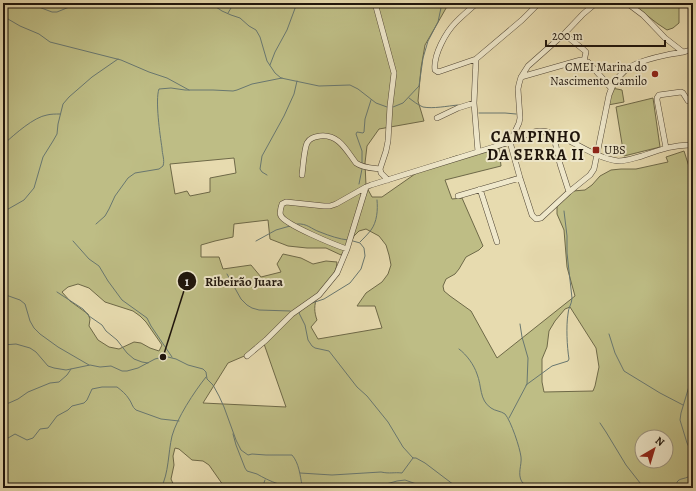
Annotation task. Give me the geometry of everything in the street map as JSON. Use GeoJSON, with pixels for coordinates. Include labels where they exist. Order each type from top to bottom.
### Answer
{"type":"FeatureCollection","features":[{"type":"Feature","properties":{"kind":"street"},"geometry":{"type":"LineString","coordinates":[[375,3],[394,70],[388,141],[380,169],[381,173],[388,180]]}},
{"type":"Feature","properties":{"kind":"street"},"geometry":{"type":"LineString","coordinates":[[477,3],[456,22],[446,36],[438,51],[435,66],[435,70],[438,72],[476,59],[522,20],[539,3]]}},
{"type":"Feature","properties":{"kind":"street"},"geometry":{"type":"LineString","coordinates":[[596,3],[528,66],[521,77],[518,89],[520,118],[510,142],[520,178],[534,218],[541,218],[593,172],[609,95],[611,88],[618,77],[625,70],[638,62],[692,50]]}},
{"type":"Feature","properties":{"kind":"street"},"geometry":{"type":"LineString","coordinates":[[627,3],[643,15],[665,38],[683,52]]}},
{"type":"Feature","properties":{"kind":"street"},"geometry":{"type":"LineString","coordinates":[[564,34],[586,52],[584,61]]}},
{"type":"Feature","properties":{"kind":"street"},"geometry":{"type":"LineString","coordinates":[[476,59],[474,103],[478,152]]}},
{"type":"Feature","properties":{"kind":"street"},"geometry":{"type":"LineString","coordinates":[[521,77],[577,61],[584,61],[591,65],[611,88]]}},
{"type":"Feature","properties":{"kind":"street"},"geometry":{"type":"LineString","coordinates":[[666,148],[657,100],[659,95],[680,91],[688,101],[690,102],[693,100]]}},
{"type":"Feature","properties":{"kind":"street"},"geometry":{"type":"LineString","coordinates":[[437,118],[458,108],[474,103]]}},
{"type":"Feature","properties":{"kind":"street"},"geometry":{"type":"LineString","coordinates":[[347,250],[290,224],[280,215],[282,204],[286,202],[330,206],[366,187],[510,142],[540,130],[553,133],[614,160],[623,161],[666,148],[693,145]]}},
{"type":"Feature","properties":{"kind":"street"},"geometry":{"type":"LineString","coordinates":[[553,133],[560,164],[569,192]]}},
{"type":"Feature","properties":{"kind":"street"},"geometry":{"type":"LineString","coordinates":[[302,175],[306,144],[310,139],[315,137],[327,136],[335,138],[359,165],[380,169]]}},
{"type":"Feature","properties":{"kind":"street"},"geometry":{"type":"LineString","coordinates":[[458,196],[520,178]]}},
{"type":"Feature","properties":{"kind":"street"},"geometry":{"type":"LineString","coordinates":[[247,356],[266,340],[292,314],[322,292],[337,273],[347,250],[366,187]]}},
{"type":"Feature","properties":{"kind":"street"},"geometry":{"type":"LineString","coordinates":[[480,190],[497,242]]}},
{"type":"Feature","properties":{"kind":"shaded area"},"geometry":{"type":"Polygon","coordinates":[[[3,3],[449,3],[425,45],[418,101],[424,121],[379,129],[367,146],[365,163],[366,186],[372,197],[382,197],[415,174],[433,164],[456,156],[499,148],[501,166],[445,180],[452,199],[462,198],[483,246],[466,257],[455,274],[446,279],[443,286],[444,291],[471,311],[497,358],[575,296],[567,267],[564,230],[557,214],[557,206],[573,191],[585,190],[600,176],[611,170],[636,169],[668,162],[666,157],[684,151],[693,179],[693,488],[224,488],[209,465],[203,461],[192,460],[179,449],[175,448],[171,479],[175,488],[3,488],[3,3]],[[234,158],[170,164],[175,194],[187,191],[190,196],[210,192],[210,178],[236,173],[234,158]],[[268,220],[234,224],[233,237],[201,245],[201,257],[219,257],[223,269],[251,265],[261,277],[281,272],[277,264],[283,254],[301,258],[313,264],[326,261],[337,262],[333,276],[316,300],[315,314],[317,320],[311,327],[318,339],[382,328],[375,306],[357,306],[366,293],[382,282],[388,274],[391,265],[386,245],[379,236],[366,229],[359,231],[341,255],[326,248],[288,246],[270,239],[268,220]],[[78,284],[68,287],[62,292],[70,301],[88,314],[90,319],[89,326],[98,340],[109,347],[119,349],[134,342],[141,343],[159,351],[162,345],[146,322],[133,311],[105,302],[89,288],[78,284]],[[570,307],[565,309],[549,331],[547,347],[542,359],[542,382],[544,392],[593,391],[595,386],[599,367],[596,348],[570,307]],[[263,341],[249,354],[228,363],[203,403],[286,407],[263,341]]]}},
{"type":"Feature","properties":{"kind":"shaded area"},"geometry":{"type":"Polygon","coordinates":[[[631,3],[679,3],[679,23],[673,28],[667,30],[631,3]]]}},
{"type":"Feature","properties":{"kind":"shaded area"},"geometry":{"type":"Polygon","coordinates":[[[612,88],[622,90],[624,102],[608,105],[612,88]]]}},
{"type":"Feature","properties":{"kind":"shaded area"},"geometry":{"type":"Polygon","coordinates":[[[653,98],[660,147],[624,156],[616,107],[653,98]]]}},
{"type":"Feature","properties":{"kind":"waterway"},"geometry":{"type":"LineString","coordinates":[[28,3],[52,12],[57,12],[79,3]]}},
{"type":"Feature","properties":{"kind":"waterway"},"geometry":{"type":"LineString","coordinates":[[210,3],[222,11],[240,18],[256,30],[260,37],[267,61],[275,73],[281,78],[319,86],[350,85],[358,89],[376,103],[387,107]]}},
{"type":"Feature","properties":{"kind":"waterway"},"geometry":{"type":"LineString","coordinates":[[228,13],[234,3]]}},
{"type":"Feature","properties":{"kind":"waterway"},"geometry":{"type":"LineString","coordinates":[[270,65],[287,30],[297,3]]}},
{"type":"Feature","properties":{"kind":"waterway"},"geometry":{"type":"LineString","coordinates":[[393,107],[403,103],[419,86],[423,58],[428,41],[438,22],[442,3]]}},
{"type":"Feature","properties":{"kind":"waterway"},"geometry":{"type":"LineString","coordinates":[[3,14],[8,19],[39,34],[50,42],[121,60],[167,78],[189,90]]}},
{"type":"Feature","properties":{"kind":"waterway"},"geometry":{"type":"LineString","coordinates":[[3,212],[24,200],[34,188],[43,157],[57,134],[63,104],[92,77],[118,59]]}},
{"type":"Feature","properties":{"kind":"waterway"},"geometry":{"type":"LineString","coordinates":[[96,224],[105,216],[115,196],[128,178],[135,173],[159,169],[164,164],[159,127],[159,89],[171,88],[185,90],[233,91],[252,84],[282,78]]}},
{"type":"Feature","properties":{"kind":"waterway"},"geometry":{"type":"LineString","coordinates":[[267,175],[260,169],[262,156],[284,116],[294,94],[297,81]]}},
{"type":"Feature","properties":{"kind":"waterway"},"geometry":{"type":"LineString","coordinates":[[409,98],[417,104],[427,108],[458,105]]}},
{"type":"Feature","properties":{"kind":"waterway"},"geometry":{"type":"LineString","coordinates":[[362,164],[362,151],[356,134],[357,132],[364,132],[365,119],[371,100]]}},
{"type":"Feature","properties":{"kind":"waterway"},"geometry":{"type":"LineString","coordinates":[[479,113],[516,114]]}},
{"type":"Feature","properties":{"kind":"waterway"},"geometry":{"type":"LineString","coordinates":[[5,143],[36,119],[42,116],[60,114]]}},
{"type":"Feature","properties":{"kind":"waterway"},"geometry":{"type":"LineString","coordinates":[[359,184],[362,169]]}},
{"type":"Feature","properties":{"kind":"waterway"},"geometry":{"type":"LineString","coordinates":[[360,242],[370,232],[375,223],[377,200]]}},
{"type":"Feature","properties":{"kind":"waterway"},"geometry":{"type":"LineString","coordinates":[[526,385],[552,366],[568,361],[569,359],[567,324],[568,312],[572,298],[564,211]]}},
{"type":"Feature","properties":{"kind":"waterway"},"geometry":{"type":"LineString","coordinates":[[297,224],[304,224],[327,235],[348,240]]}},
{"type":"Feature","properties":{"kind":"waterway"},"geometry":{"type":"LineString","coordinates":[[256,241],[276,230],[290,226]]}},
{"type":"Feature","properties":{"kind":"waterway"},"geometry":{"type":"LineString","coordinates":[[73,241],[89,259],[99,266],[122,300],[147,318],[172,357]]}},
{"type":"Feature","properties":{"kind":"waterway"},"geometry":{"type":"LineString","coordinates":[[312,303],[324,299],[350,283],[361,269],[365,256],[364,248],[360,243],[353,241]]}},
{"type":"Feature","properties":{"kind":"waterway"},"geometry":{"type":"LineString","coordinates":[[227,274],[241,299],[252,308],[259,310],[290,311]]}},
{"type":"Feature","properties":{"kind":"waterway"},"geometry":{"type":"LineString","coordinates":[[57,292],[83,309],[89,316],[102,325],[134,359],[148,363]]}},
{"type":"Feature","properties":{"kind":"waterway"},"geometry":{"type":"LineString","coordinates":[[3,294],[20,300],[25,304],[30,321],[40,334],[58,347],[89,365]]}},
{"type":"Feature","properties":{"kind":"waterway"},"geometry":{"type":"LineString","coordinates":[[300,311],[299,313],[305,325],[308,340],[312,346],[329,351],[357,387],[367,396],[388,422],[403,447],[413,458],[425,463],[458,488]]}},
{"type":"Feature","properties":{"kind":"waterway"},"geometry":{"type":"LineString","coordinates":[[509,418],[527,384],[528,358],[520,324]]}},
{"type":"Feature","properties":{"kind":"waterway"},"geometry":{"type":"LineString","coordinates":[[609,334],[615,353],[624,371],[683,405]]}},
{"type":"Feature","properties":{"kind":"waterway"},"geometry":{"type":"LineString","coordinates":[[3,345],[16,344],[30,348],[36,352],[48,366],[66,370],[90,365],[100,367],[111,366],[122,371],[127,371],[163,357],[176,359],[188,365],[203,369],[206,372],[207,379],[213,385],[219,396],[241,450],[248,455],[292,455],[298,465],[302,485],[295,487],[272,482],[257,474],[247,471],[233,434]]}},
{"type":"Feature","properties":{"kind":"waterway"},"geometry":{"type":"LineString","coordinates":[[459,349],[474,367],[479,379],[484,401],[494,410],[505,414],[510,422],[520,453],[521,479],[522,482],[529,488]]}},
{"type":"Feature","properties":{"kind":"waterway"},"geometry":{"type":"LineString","coordinates":[[3,404],[18,399],[28,392],[50,383],[59,382],[71,369]]}},
{"type":"Feature","properties":{"kind":"waterway"},"geometry":{"type":"LineString","coordinates":[[693,373],[680,420],[687,443],[693,455]]}},
{"type":"Feature","properties":{"kind":"waterway"},"geometry":{"type":"LineString","coordinates":[[161,488],[166,476],[174,429],[186,405],[206,377]]}},
{"type":"Feature","properties":{"kind":"waterway"},"geometry":{"type":"LineString","coordinates":[[3,441],[15,434],[27,440],[33,438],[40,429],[48,428],[57,416],[72,406],[84,403],[92,389],[102,387],[117,387],[126,395],[136,410],[161,419],[179,421]]}},
{"type":"Feature","properties":{"kind":"waterway"},"geometry":{"type":"LineString","coordinates":[[3,415],[7,405]]}},
{"type":"Feature","properties":{"kind":"waterway"},"geometry":{"type":"LineString","coordinates":[[600,423],[626,465],[644,488]]}},
{"type":"Feature","properties":{"kind":"waterway"},"geometry":{"type":"LineString","coordinates":[[300,473],[332,475],[381,472],[402,473],[413,458]]}},
{"type":"Feature","properties":{"kind":"waterway"},"geometry":{"type":"LineString","coordinates":[[677,488],[677,482],[690,476],[693,472]]}},
{"type":"Feature","properties":{"kind":"waterway"},"geometry":{"type":"LineString","coordinates":[[262,488],[265,480]]}},
{"type":"Feature","properties":{"kind":"waterway"},"geometry":{"type":"LineString","coordinates":[[372,488],[405,480],[422,486],[430,485],[443,488]]}},
{"type":"Feature","properties":{"kind":"place","name":"CMEI Marina do Nascimento Camilo"},"geometry":{"type":"Point","coordinates":[655,74]}},
{"type":"Feature","properties":{"kind":"place","name":"UBS"},"geometry":{"type":"Point","coordinates":[596,150]}},
{"type":"Feature","properties":{"kind":"place","name":"Ribeirão Juara"},"geometry":{"type":"Point","coordinates":[163,357]}},
{"type":"Feature","properties":{"kind":"district","name":"CAMPINHO DA SERRA II"},"geometry":{"type":"Point","coordinates":[536,145]}}]}
